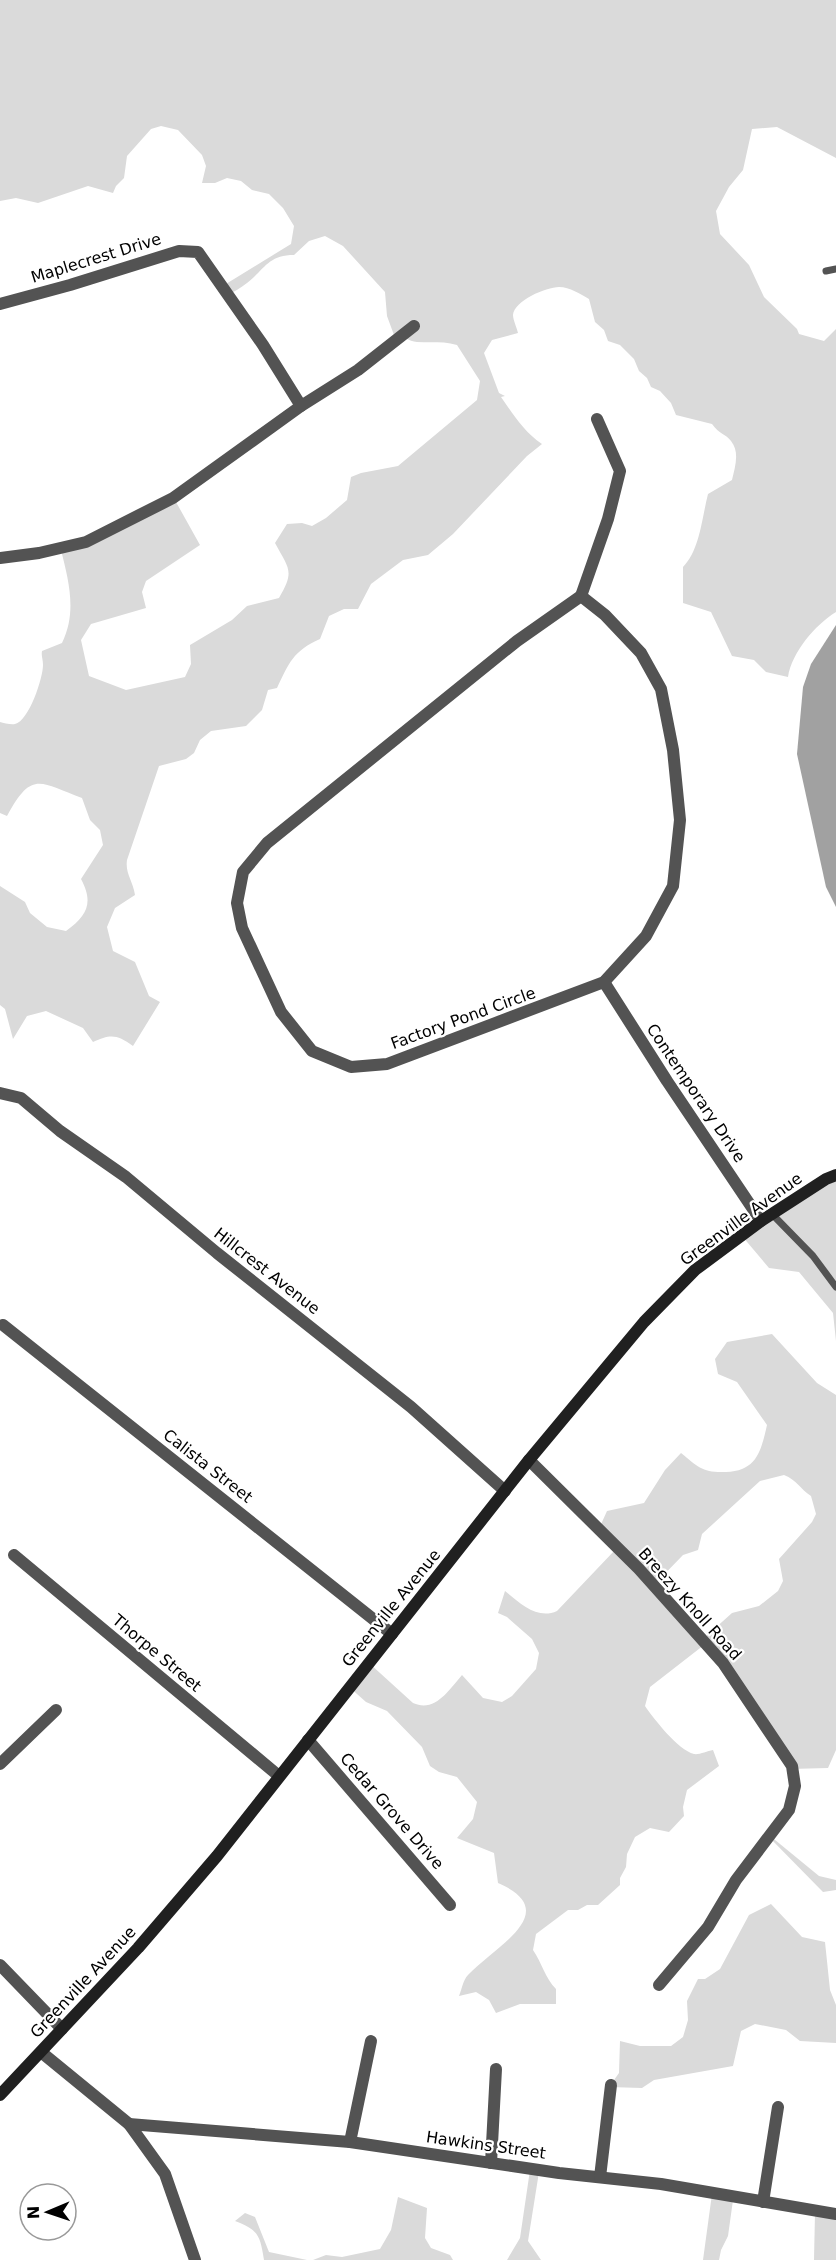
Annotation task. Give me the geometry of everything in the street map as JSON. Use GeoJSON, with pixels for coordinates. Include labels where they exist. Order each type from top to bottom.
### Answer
{"type":"FeatureCollection","features":[{"type":"Feature","properties":{"kind":"main road","name":"Greenville Avenue"},"geometry":{"type":"LineString","coordinates":[[0,2095],[138,1948],[217,1856],[588,1386],[651,1315],[695,1270],[767,1218],[826,1179],[836,1175]]}},
{"type":"Feature","properties":{"kind":"street","name":"Maplecrest Drive"},"geometry":{"type":"LineString","coordinates":[[0,304],[179,251],[198,252],[301,406]]}},
{"type":"Feature","properties":{"kind":"street"},"geometry":{"type":"LineString","coordinates":[[0,558],[39,553],[86,542],[173,498],[301,406],[358,370],[414,326]]}},
{"type":"Feature","properties":{"kind":"street"},"geometry":{"type":"LineString","coordinates":[[581,596],[608,519],[620,471],[597,419]]}},
{"type":"Feature","properties":{"kind":"street","name":"Factory Pond Circle"},"geometry":{"type":"LineString","coordinates":[[581,596],[605,615],[641,653],[661,689],[673,750],[680,820],[673,886],[646,936],[604,982],[387,1064],[351,1067],[312,1051],[280,1012],[242,928],[237,903],[243,872],[267,843],[466,681],[517,641],[581,596]]}},
{"type":"Feature","properties":{"kind":"street","name":"Contemporary Drive"},"geometry":{"type":"LineString","coordinates":[[604,982],[667,1081],[767,1218]]}},
{"type":"Feature","properties":{"kind":"street","name":"Hillcrest Avenue"},"geometry":{"type":"LineString","coordinates":[[0,1093],[21,1098],[60,1131],[126,1177],[217,1253],[411,1407],[505,1491]]}},
{"type":"Feature","properties":{"kind":"street","name":"Calista Street"},"geometry":{"type":"LineString","coordinates":[[3,1325],[392,1634]]}},
{"type":"Feature","properties":{"kind":"street","name":"Breezy Knoll Road"},"geometry":{"type":"LineString","coordinates":[[529,1460],[639,1569],[723,1663],[792,1766],[795,1786],[789,1810],[736,1880],[708,1927],[659,1985]]}},
{"type":"Feature","properties":{"kind":"street","name":"Thorpe Street"},"geometry":{"type":"LineString","coordinates":[[14,1555],[279,1776]]}},
{"type":"Feature","properties":{"kind":"street"},"geometry":{"type":"LineString","coordinates":[[0,1764],[56,1710]]}},
{"type":"Feature","properties":{"kind":"street","name":"Cedar Grove Drive"},"geometry":{"type":"LineString","coordinates":[[308,1740],[450,1905]]}},
{"type":"Feature","properties":{"kind":"street"},"geometry":{"type":"LineString","coordinates":[[0,1965],[62,2029]]}},
{"type":"Feature","properties":{"kind":"street"},"geometry":{"type":"LineString","coordinates":[[350,2142],[371,2041]]}},
{"type":"Feature","properties":{"kind":"street"},"geometry":{"type":"LineString","coordinates":[[41,2052],[129,2124],[165,2174],[195,2260]]}},
{"type":"Feature","properties":{"kind":"street"},"geometry":{"type":"LineString","coordinates":[[491,2163],[496,2069]]}},
{"type":"Feature","properties":{"kind":"street"},"geometry":{"type":"LineString","coordinates":[[600,2177],[611,2085]]}},
{"type":"Feature","properties":{"kind":"street"},"geometry":{"type":"LineString","coordinates":[[764,2202],[778,2107]]}},
{"type":"Feature","properties":{"kind":"street","name":"Hawkins Street"},"geometry":{"type":"LineString","coordinates":[[129,2124],[350,2142],[491,2163],[661,2184],[836,2214]]}},
{"type":"Feature","properties":{"kind":"lane"},"geometry":{"type":"LineString","coordinates":[[826,271],[836,269]]}},
{"type":"Feature","properties":{"kind":"lane"},"geometry":{"type":"LineString","coordinates":[[767,1218],[813,1256],[836,1287]]}},
{"type":"Feature","properties":{"kind":"shaded area"},"geometry":{"type":"Polygon","coordinates":[[[0,0],[836,0],[836,158],[777,127],[752,129],[743,170],[729,187],[716,211],[720,234],[749,265],[764,297],[797,329],[799,334],[824,341],[836,329],[836,612],[820,624],[799,649],[788,677],[766,672],[754,660],[732,656],[711,612],[683,603],[683,567],[689,560],[697,542],[708,494],[732,480],[736,460],[734,445],[712,424],[676,415],[671,403],[660,391],[651,387],[647,378],[639,371],[634,359],[620,345],[608,341],[604,330],[595,322],[589,299],[571,289],[559,287],[539,292],[525,300],[513,315],[518,333],[492,340],[484,353],[499,393],[505,396],[501,397],[524,428],[542,444],[527,456],[453,534],[428,555],[403,560],[371,584],[358,609],[344,609],[329,616],[320,639],[298,653],[285,671],[277,688],[268,690],[262,710],[246,726],[211,731],[200,740],[194,753],[186,759],[159,766],[127,860],[127,869],[135,895],[115,908],[107,927],[113,951],[135,962],[149,996],[160,1002],[133,1046],[122,1039],[113,1037],[93,1042],[83,1028],[46,1011],[27,1016],[13,1039],[5,1009],[0,1005],[0,886],[25,902],[30,913],[47,927],[66,931],[79,920],[86,908],[87,895],[81,879],[103,845],[100,830],[90,820],[82,798],[56,788],[38,784],[30,786],[16,801],[7,816],[0,813],[0,722],[15,724],[25,715],[41,679],[42,651],[62,643],[67,631],[70,597],[61,550],[176,502],[200,545],[146,581],[142,592],[146,608],[91,624],[81,640],[89,676],[126,690],[185,677],[191,664],[190,645],[232,620],[247,606],[279,598],[287,582],[288,570],[275,543],[287,524],[302,523],[312,526],[326,518],[347,500],[351,477],[398,466],[477,400],[480,381],[457,345],[417,342],[394,335],[387,316],[385,292],[343,246],[325,236],[309,241],[294,255],[272,260],[245,285],[226,296],[221,287],[291,244],[294,226],[283,208],[269,194],[252,190],[241,181],[227,178],[215,183],[202,183],[206,166],[202,155],[178,130],[161,126],[151,129],[127,156],[124,178],[113,193],[88,186],[38,203],[16,198],[0,201],[0,0]]]}},
{"type":"Feature","properties":{"kind":"shaded area"},"geometry":{"type":"Polygon","coordinates":[[[836,625],[836,907],[826,887],[797,754],[803,687],[811,664],[836,625]]]}},
{"type":"Feature","properties":{"kind":"shaded area"},"geometry":{"type":"Polygon","coordinates":[[[836,1173],[836,1341],[833,1313],[799,1272],[769,1268],[742,1236],[836,1173]]]}},
{"type":"Feature","properties":{"kind":"shaded area"},"geometry":{"type":"Polygon","coordinates":[[[772,1334],[817,1383],[836,1395],[836,1750],[828,1768],[790,1769],[704,1645],[650,1687],[645,1706],[681,1747],[694,1754],[713,1750],[719,1766],[687,1790],[683,1807],[684,1816],[669,1832],[650,1828],[635,1837],[627,1854],[626,1867],[620,1878],[620,1885],[598,1905],[587,1905],[578,1910],[568,1910],[536,1934],[533,1950],[556,1989],[556,2004],[520,2004],[496,2013],[489,2000],[476,1992],[459,1996],[468,1975],[518,1929],[525,1917],[525,1906],[517,1894],[498,1883],[494,1853],[457,1838],[473,1819],[477,1802],[457,1777],[439,1772],[430,1766],[422,1747],[387,1711],[366,1702],[348,1686],[369,1663],[413,1703],[421,1705],[428,1705],[441,1698],[462,1675],[483,1698],[502,1702],[512,1696],[536,1669],[539,1653],[532,1639],[507,1617],[498,1613],[505,1591],[536,1612],[557,1611],[615,1550],[598,1531],[607,1511],[644,1503],[665,1470],[681,1453],[701,1468],[718,1472],[745,1468],[756,1458],[767,1425],[737,1382],[718,1374],[715,1359],[727,1342],[772,1334]],[[784,1475],[760,1481],[702,1534],[698,1550],[683,1555],[653,1586],[703,1639],[732,1613],[759,1606],[778,1591],[783,1581],[779,1559],[812,1522],[816,1514],[811,1496],[784,1475]]]}},
{"type":"Feature","properties":{"kind":"shaded area"},"geometry":{"type":"Polygon","coordinates":[[[769,1835],[819,1876],[836,1880],[836,1890],[823,1892],[769,1835]]]}},
{"type":"Feature","properties":{"kind":"shaded area"},"geometry":{"type":"Polygon","coordinates":[[[771,1904],[802,1937],[825,1942],[830,1990],[836,2005],[836,2043],[800,2041],[786,2030],[755,2024],[741,2031],[733,2066],[654,2080],[642,2088],[609,2087],[619,2073],[620,2041],[640,2046],[671,2046],[683,2037],[688,2020],[687,2001],[698,1979],[705,1979],[720,1969],[749,1915],[771,1904]]]}},
{"type":"Feature","properties":{"kind":"shaded area"},"geometry":{"type":"Polygon","coordinates":[[[530,2170],[539,2172],[528,2241],[541,2260],[507,2260],[520,2238],[530,2170]]]}},
{"type":"Feature","properties":{"kind":"shaded area"},"geometry":{"type":"Polygon","coordinates":[[[712,2194],[733,2200],[728,2236],[719,2260],[703,2260],[712,2194]]]}},
{"type":"Feature","properties":{"kind":"shaded area"},"geometry":{"type":"Polygon","coordinates":[[[398,2197],[427,2208],[425,2238],[431,2248],[450,2255],[453,2260],[313,2260],[326,2255],[342,2257],[380,2249],[391,2230],[398,2197]]]}},
{"type":"Feature","properties":{"kind":"shaded area"},"geometry":{"type":"Polygon","coordinates":[[[836,2208],[836,2260],[814,2260],[815,2213],[836,2208]]]}},
{"type":"Feature","properties":{"kind":"shaded area"},"geometry":{"type":"Polygon","coordinates":[[[245,2213],[255,2217],[269,2252],[307,2260],[264,2260],[257,2235],[235,2221],[245,2213]]]}}]}
